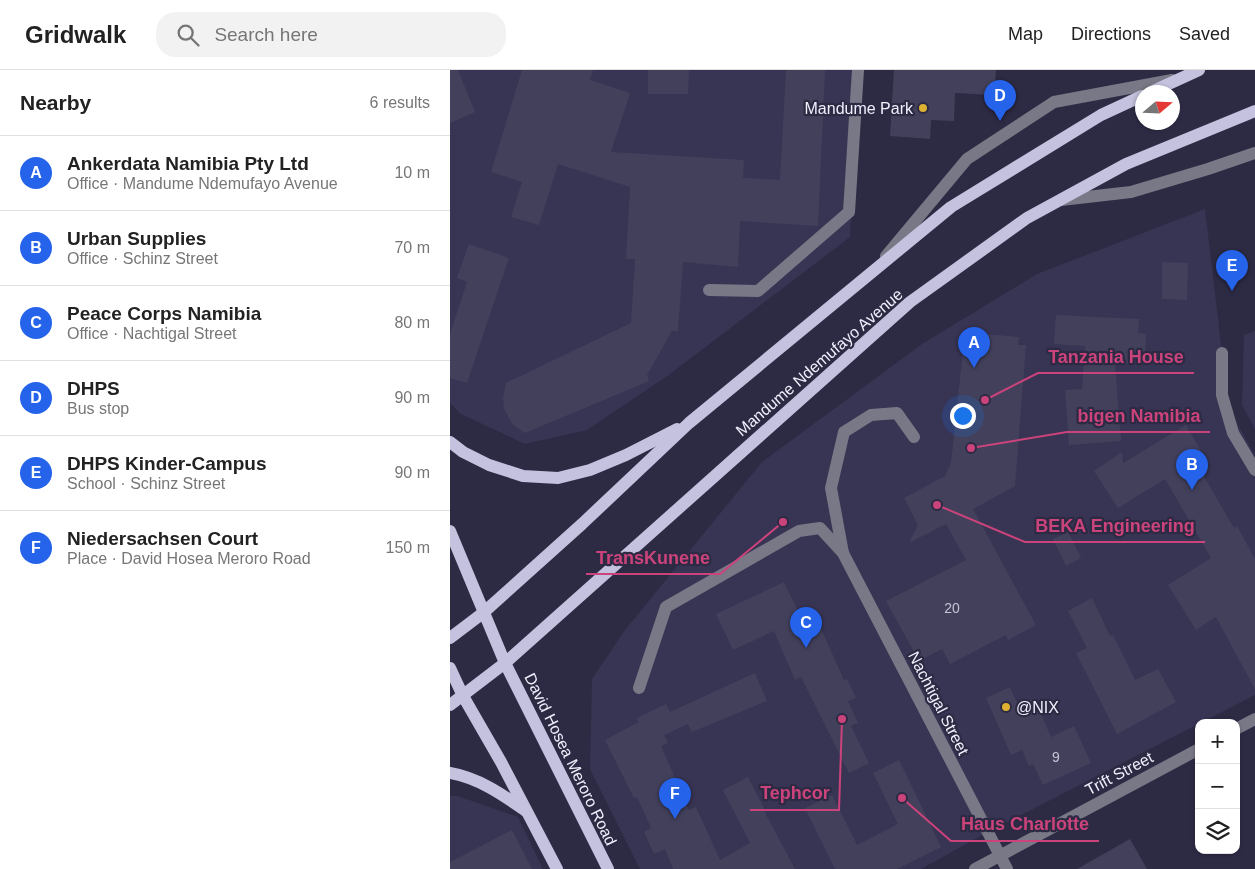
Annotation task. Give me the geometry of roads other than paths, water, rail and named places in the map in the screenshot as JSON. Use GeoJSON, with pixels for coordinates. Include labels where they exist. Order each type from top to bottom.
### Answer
{"type":"FeatureCollection","features":[{"type":"Feature","properties":{"kind":"main road"},"geometry":{"type":"LineString","coordinates":[[1168,85],[1199,70]]}},
{"type":"Feature","properties":{"kind":"main road","name":"Mandume Ndemufayo Avenue"},"geometry":{"type":"LineString","coordinates":[[450,638],[484,613],[689,423],[951,207],[1101,115],[1135,99]]}},
{"type":"Feature","properties":{"kind":"main road","name":"Mandume Ndemufayo Avenue"},"geometry":{"type":"LineString","coordinates":[[450,705],[505,663],[910,302],[1027,218],[1126,164],[1255,112]]}},
{"type":"Feature","properties":{"kind":"main road"},"geometry":{"type":"LineString","coordinates":[[450,442],[463,452],[489,465],[523,476],[558,478],[590,470],[626,455],[689,423]]}},
{"type":"Feature","properties":{"kind":"main road"},"geometry":{"type":"LineString","coordinates":[[450,531],[484,613]]}},
{"type":"Feature","properties":{"kind":"main road","name":"David Hosea Meroro Road"},"geometry":{"type":"LineString","coordinates":[[484,613],[505,663],[608,869]]}},
{"type":"Feature","properties":{"kind":"main road"},"geometry":{"type":"LineString","coordinates":[[450,668],[463,696],[501,762],[557,869]]}},
{"type":"Feature","properties":{"kind":"main road"},"geometry":{"type":"LineString","coordinates":[[450,774],[483,783],[528,813]]}},
{"type":"Feature","properties":{"kind":"street"},"geometry":{"type":"LineString","coordinates":[[708,290],[758,290],[849,212],[858,70]]}},
{"type":"Feature","properties":{"kind":"street"},"geometry":{"type":"LineString","coordinates":[[877,268],[967,159],[1054,102],[1184,78]]}},
{"type":"Feature","properties":{"kind":"street"},"geometry":{"type":"LineString","coordinates":[[1061,200],[1131,192],[1255,153]]}},
{"type":"Feature","properties":{"kind":"street"},"geometry":{"type":"LineString","coordinates":[[1222,353],[1222,395],[1233,433],[1255,470]]}},
{"type":"Feature","properties":{"kind":"street"},"geometry":{"type":"LineString","coordinates":[[843,553],[831,488],[844,432],[871,415],[897,413],[914,437]]}},
{"type":"Feature","properties":{"kind":"street"},"geometry":{"type":"LineString","coordinates":[[639,688],[666,607],[799,531],[820,528],[843,553]]}},
{"type":"Feature","properties":{"kind":"street","name":"Nachtigal Street"},"geometry":{"type":"LineString","coordinates":[[843,553],[1007,869]]}},
{"type":"Feature","properties":{"kind":"street"},"geometry":{"type":"LineString","coordinates":[[1240,727],[1255,719]]}},
{"type":"Feature","properties":{"kind":"street","name":"Trift Street"},"geometry":{"type":"LineString","coordinates":[[975,869],[1195,751]]}},
{"type":"Feature","properties":{"kind":"place","name":"Mandume Park"},"geometry":{"type":"Point","coordinates":[923,108]}},
{"type":"Feature","properties":{"kind":"place","name":"DHPS"},"geometry":{"type":"Point","coordinates":[1000,121]}},
{"type":"Feature","properties":{"kind":"place","name":"DHPS Kinder-Campus"},"geometry":{"type":"Point","coordinates":[1232,291]}},
{"type":"Feature","properties":{"kind":"place","name":"Ankerdata Namibia Pty Ltd"},"geometry":{"type":"Point","coordinates":[974,368]}},
{"type":"Feature","properties":{"kind":"place","name":"Tanzania House"},"geometry":{"type":"Point","coordinates":[985,400]}},
{"type":"Feature","properties":{"kind":"place","name":"bigen Namibia"},"geometry":{"type":"Point","coordinates":[971,448]}},
{"type":"Feature","properties":{"kind":"place","name":"Urban Supplies"},"geometry":{"type":"Point","coordinates":[1192,490]}},
{"type":"Feature","properties":{"kind":"place","name":"BEKA Engineering"},"geometry":{"type":"Point","coordinates":[937,505]}},
{"type":"Feature","properties":{"kind":"place","name":"TransKunene"},"geometry":{"type":"Point","coordinates":[783,522]}},
{"type":"Feature","properties":{"kind":"place","name":"Peace Corps Namibia"},"geometry":{"type":"Point","coordinates":[806,648]}},
{"type":"Feature","properties":{"kind":"place","name":"@NIX"},"geometry":{"type":"Point","coordinates":[1006,707]}},
{"type":"Feature","properties":{"kind":"place","name":"Tephcor"},"geometry":{"type":"Point","coordinates":[842,719]}},
{"type":"Feature","properties":{"kind":"place","name":"Haus Charlotte"},"geometry":{"type":"Point","coordinates":[902,798]}},
{"type":"Feature","properties":{"kind":"place","name":"Niedersachsen Court"},"geometry":{"type":"Point","coordinates":[675,819]}}]}
